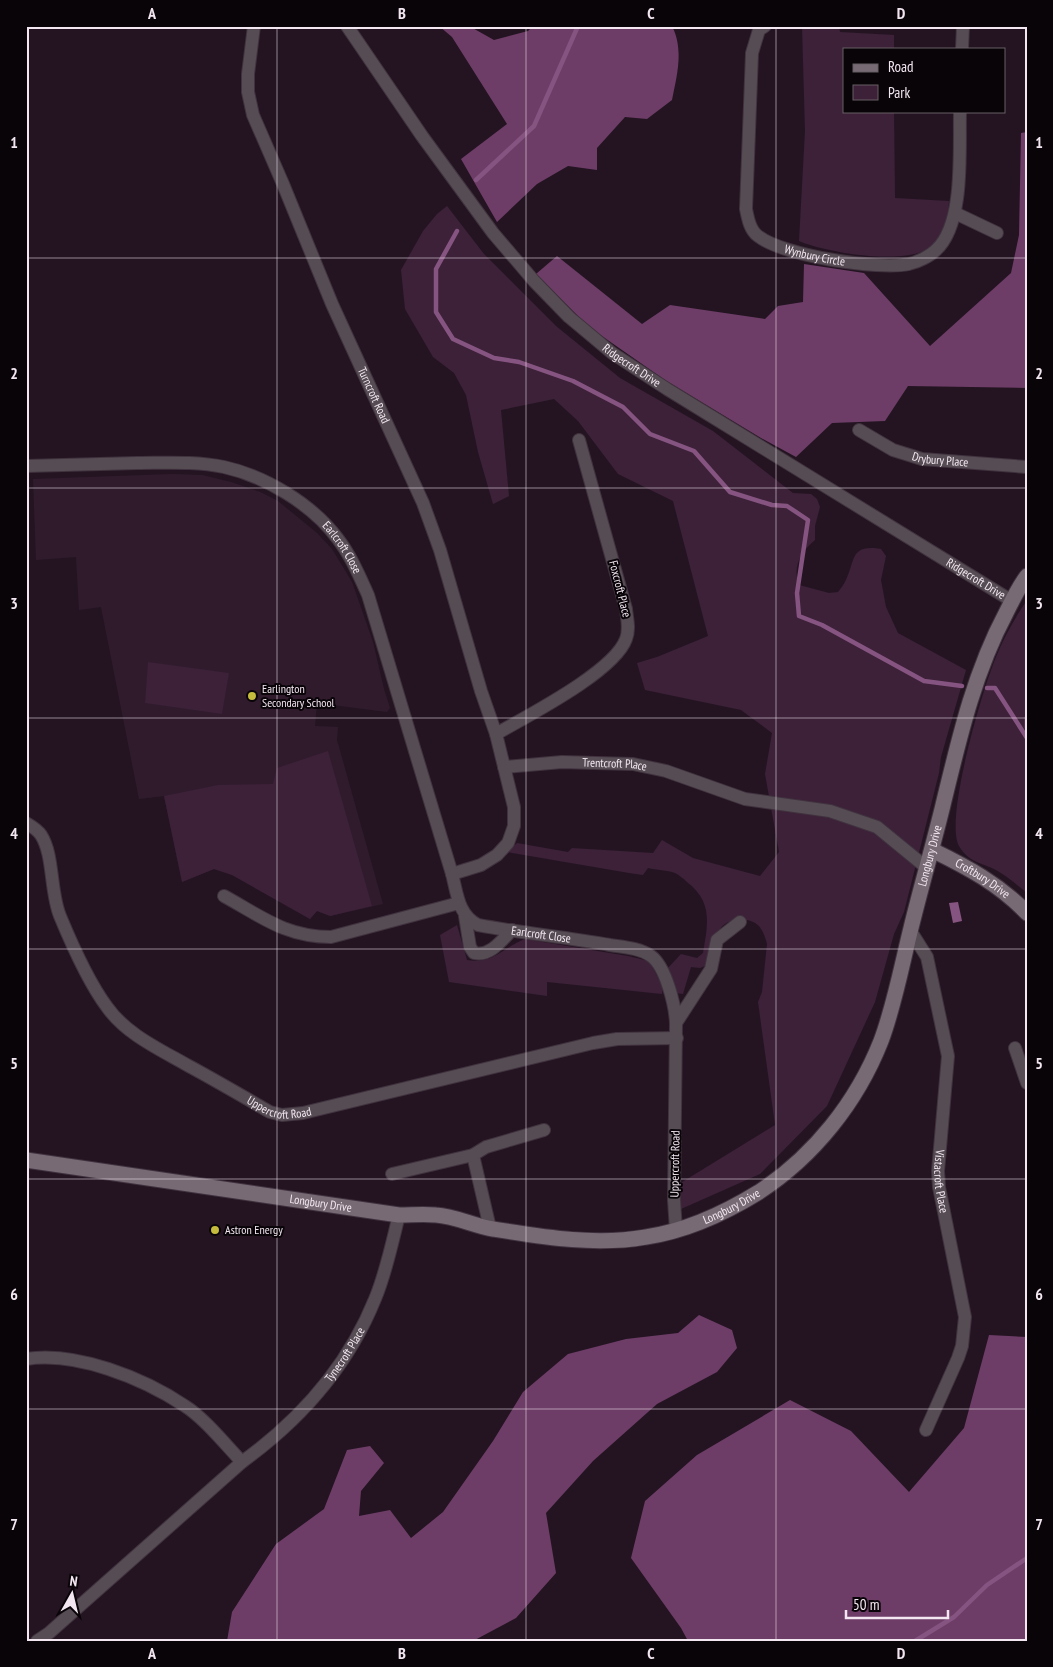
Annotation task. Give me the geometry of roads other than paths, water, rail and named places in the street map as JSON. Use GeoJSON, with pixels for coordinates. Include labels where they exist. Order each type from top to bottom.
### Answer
{"type":"FeatureCollection","features":[{"type":"Feature","properties":{"kind":"street","name":"Turncroft Road"},"geometry":{"type":"LineString","coordinates":[[254,26],[248,92],[252,115],[283,184],[332,304],[423,503],[442,558],[481,691],[496,734],[504,767]]}},
{"type":"Feature","properties":{"kind":"street","name":"Ridgecroft Drive"},"geometry":{"type":"LineString","coordinates":[[347,26],[493,233],[534,281],[569,317],[612,353],[667,389],[1012,601]]}},
{"type":"Feature","properties":{"kind":"street"},"geometry":{"type":"LineString","coordinates":[[962,48],[963,26]]}},
{"type":"Feature","properties":{"kind":"street","name":"Wynbury Circle"},"geometry":{"type":"LineString","coordinates":[[761,28],[752,53],[746,209],[750,224],[758,236],[774,244],[815,257],[895,266],[911,264],[936,250],[947,236],[955,213],[960,112]]}},
{"type":"Feature","properties":{"kind":"street"},"geometry":{"type":"LineString","coordinates":[[955,213],[997,233]]}},
{"type":"Feature","properties":{"kind":"street","name":"Drybury Place"},"geometry":{"type":"LineString","coordinates":[[859,430],[893,450],[922,459],[1027,467]]}},
{"type":"Feature","properties":{"kind":"street","name":"Foxcroft Place"},"geometry":{"type":"LineString","coordinates":[[496,734],[563,695],[609,663],[622,649],[627,638],[629,626],[626,609],[579,440]]}},
{"type":"Feature","properties":{"kind":"street","name":"Earlcroft Close"},"geometry":{"type":"LineString","coordinates":[[26,466],[184,462],[223,467],[249,474],[270,484],[299,502],[322,520],[337,538],[354,564],[368,595],[452,874],[459,903],[465,916],[478,925],[633,949]]}},
{"type":"Feature","properties":{"kind":"street","name":"Longbury Drive"},"geometry":{"type":"LineString","coordinates":[[26,1160],[399,1215],[438,1214],[490,1228],[568,1240],[595,1241],[647,1237],[676,1230],[713,1217],[747,1199],[796,1164],[824,1135],[850,1102],[882,1040],[906,953],[910,930],[964,721],[990,647],[1012,601],[1027,576]]}},
{"type":"Feature","properties":{"kind":"street","name":"Trentcroft Place"},"geometry":{"type":"LineString","coordinates":[[504,767],[562,762],[633,764],[666,771],[745,799],[830,810],[877,826],[927,868]]}},
{"type":"Feature","properties":{"kind":"street"},"geometry":{"type":"LineString","coordinates":[[452,874],[481,865],[497,856],[508,843],[514,826],[514,807],[504,767]]}},
{"type":"Feature","properties":{"kind":"street","name":"Uppercroft Road"},"geometry":{"type":"LineString","coordinates":[[26,822],[42,836],[46,847],[59,915],[100,997],[119,1022],[151,1044],[270,1112],[282,1115],[303,1113],[601,1042],[627,1038],[677,1038]]}},
{"type":"Feature","properties":{"kind":"street","name":"Croftbury Drive"},"geometry":{"type":"LineString","coordinates":[[932,850],[966,866],[992,883],[1027,913]]}},
{"type":"Feature","properties":{"kind":"street"},"geometry":{"type":"LineString","coordinates":[[224,896],[282,929],[313,937],[331,937],[459,903]]}},
{"type":"Feature","properties":{"kind":"street"},"geometry":{"type":"LineString","coordinates":[[465,916],[470,948],[474,953],[479,954],[489,951],[512,930]]}},
{"type":"Feature","properties":{"kind":"street"},"geometry":{"type":"LineString","coordinates":[[676,1023],[711,969],[717,940],[740,922]]}},
{"type":"Feature","properties":{"kind":"street","name":"Vistacroft Place"},"geometry":{"type":"LineString","coordinates":[[910,930],[927,957],[948,1056],[940,1150],[939,1187],[965,1317],[964,1332],[958,1358],[926,1430]]}},
{"type":"Feature","properties":{"kind":"street","name":"Uppercroft Road"},"geometry":{"type":"LineString","coordinates":[[633,949],[649,954],[656,960],[672,996],[677,1038],[674,1200],[676,1230]]}},
{"type":"Feature","properties":{"kind":"street"},"geometry":{"type":"LineString","coordinates":[[1015,1048],[1027,1084]]}},
{"type":"Feature","properties":{"kind":"street"},"geometry":{"type":"LineString","coordinates":[[392,1174],[473,1155],[486,1147],[544,1130]]}},
{"type":"Feature","properties":{"kind":"street"},"geometry":{"type":"LineString","coordinates":[[473,1155],[490,1228]]}},
{"type":"Feature","properties":{"kind":"street","name":"Tynecroft Place"},"geometry":{"type":"LineString","coordinates":[[37,1641],[49,1633],[242,1462],[266,1444],[306,1406],[334,1374],[345,1358],[376,1298],[399,1215]]}},
{"type":"Feature","properties":{"kind":"street"},"geometry":{"type":"LineString","coordinates":[[26,1359],[37,1357],[66,1358],[96,1365],[133,1379],[186,1406],[242,1462]]}},
{"type":"Feature","properties":{"kind":"waterway"},"geometry":{"type":"LineString","coordinates":[[476,180],[534,126],[578,26]]}},
{"type":"Feature","properties":{"kind":"waterway"},"geometry":{"type":"LineString","coordinates":[[457,231],[436,269],[436,312],[453,339],[494,358],[519,362],[573,381],[623,407],[650,434],[694,451],[730,492],[772,505],[787,506],[808,520],[797,593],[799,616],[822,625],[924,681],[962,686]]}},
{"type":"Feature","properties":{"kind":"waterway"},"geometry":{"type":"LineString","coordinates":[[987,688],[995,688],[1027,738]]}},
{"type":"Feature","properties":{"kind":"waterway"},"geometry":{"type":"LineString","coordinates":[[1027,717],[1027,728]]}},
{"type":"Feature","properties":{"kind":"waterway"},"geometry":{"type":"LineString","coordinates":[[915,1641],[954,1617],[987,1585],[1027,1558]]}},
{"type":"Feature","properties":{"kind":"place","name":"Earlington Secondary School"},"geometry":{"type":"Point","coordinates":[252,696]}},
{"type":"Feature","properties":{"kind":"place","name":"Astron Energy"},"geometry":{"type":"Point","coordinates":[215,1230]}}]}
